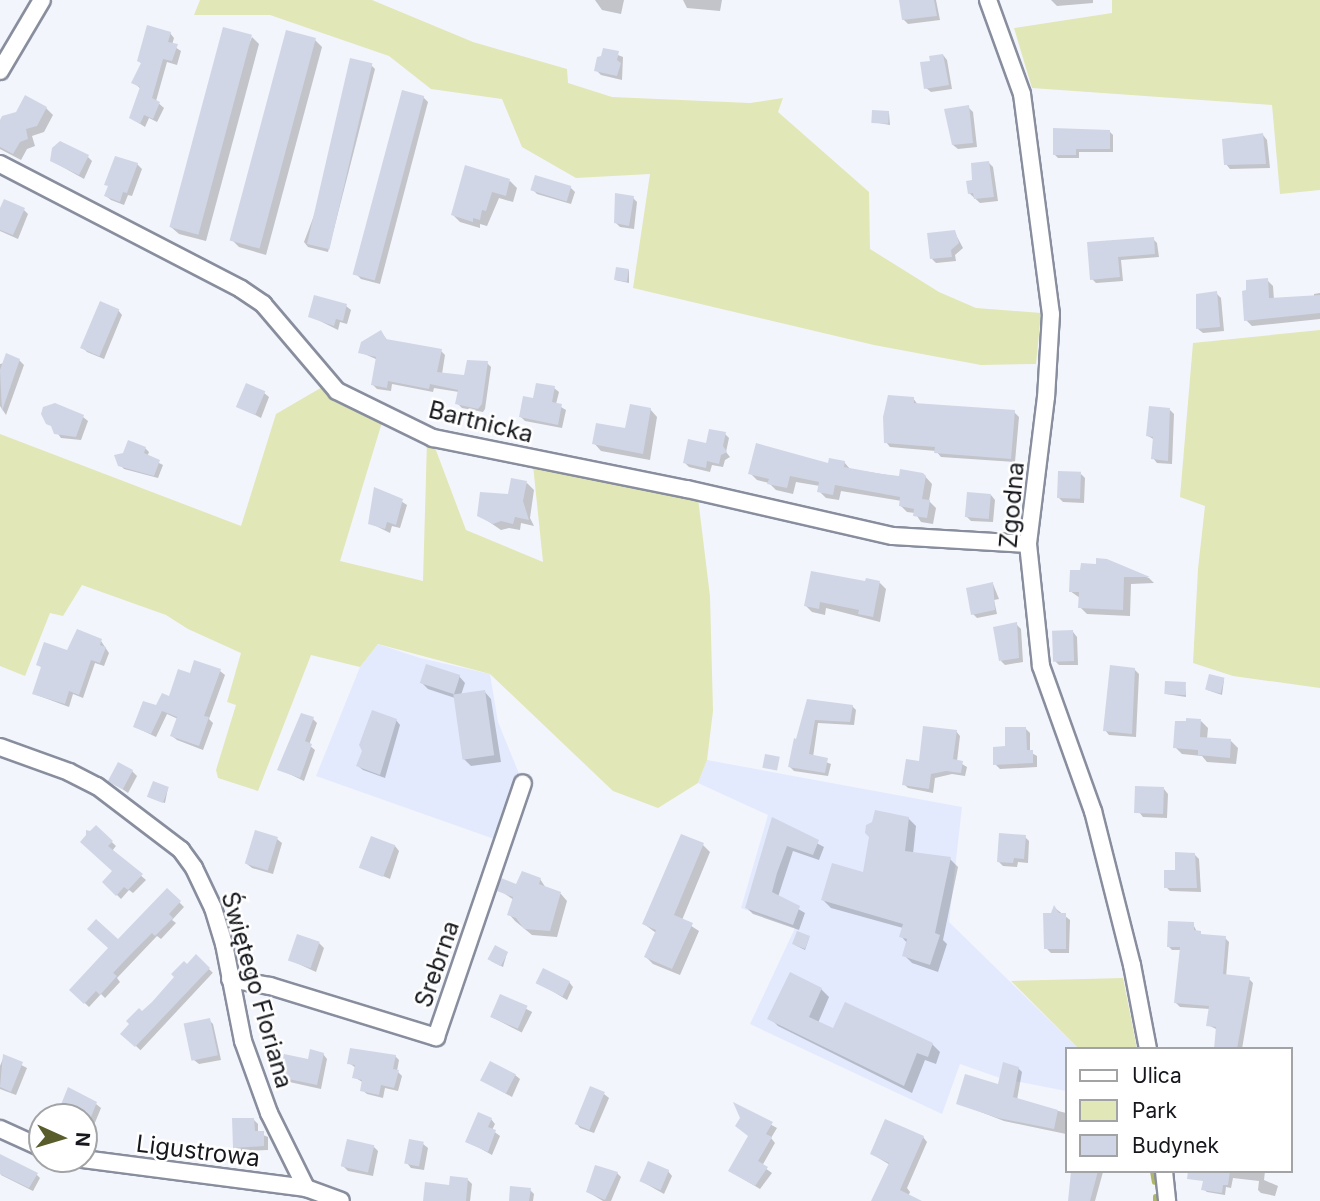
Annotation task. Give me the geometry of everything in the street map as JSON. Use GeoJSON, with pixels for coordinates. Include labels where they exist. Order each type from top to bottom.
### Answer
{"type":"FeatureCollection","features":[{"type":"Feature","properties":{"kind":"street"},"geometry":{"type":"LineString","coordinates":[[0,71],[42,0]]}},
{"type":"Feature","properties":{"kind":"street","name":"Zgodna"},"geometry":{"type":"LineString","coordinates":[[988,0],[1023,94],[1051,314],[1046,397],[1028,544],[1041,666],[1093,811],[1132,965],[1148,1047]]}},
{"type":"Feature","properties":{"kind":"street","name":"Bartnicka"},"geometry":{"type":"LineString","coordinates":[[0,164],[242,289],[263,304],[337,391],[433,438],[687,489],[893,536],[1028,544]]}},
{"type":"Feature","properties":{"kind":"street","name":"Świętego Floriana"},"geometry":{"type":"LineString","coordinates":[[0,747],[69,772],[97,786],[181,850],[194,868],[213,908],[224,943],[243,1041],[269,1113],[306,1188]]}},
{"type":"Feature","properties":{"kind":"street","name":"Srebrna"},"geometry":{"type":"LineString","coordinates":[[230,979],[270,986],[436,1037],[523,783]]}},
{"type":"Feature","properties":{"kind":"street"},"geometry":{"type":"LineString","coordinates":[[0,1129],[28,1141]]}},
{"type":"Feature","properties":{"kind":"street","name":"Ligustrowa"},"geometry":{"type":"LineString","coordinates":[[98,1161],[306,1188]]}},
{"type":"Feature","properties":{"kind":"street"},"geometry":{"type":"LineString","coordinates":[[1164,1173],[1167,1201]]}},
{"type":"Feature","properties":{"kind":"street"},"geometry":{"type":"LineString","coordinates":[[306,1188],[341,1201]]}},
{"type":"Feature","properties":{"kind":"shaded area"},"geometry":{"type":"Polygon","coordinates":[[[378,644],[420,658],[490,674],[498,722],[520,776],[497,840],[316,776],[360,667],[378,644]]]}},
{"type":"Feature","properties":{"kind":"shaded area"},"geometry":{"type":"Polygon","coordinates":[[[707,760],[962,807],[949,922],[1077,1047],[1064,1047],[1064,1091],[1000,1078],[960,1064],[942,1114],[750,1024],[795,928],[741,908],[768,815],[698,783],[707,760]]]}},
{"type":"Feature","properties":{"kind":"green space"},"geometry":{"type":"Polygon","coordinates":[[[200,0],[372,0],[473,42],[567,69],[568,83],[612,97],[750,103],[783,98],[778,112],[869,192],[870,249],[939,292],[976,308],[1041,313],[1036,364],[981,365],[874,345],[633,288],[650,174],[576,178],[522,147],[502,99],[431,89],[389,56],[270,15],[194,15],[200,0]]]}},
{"type":"Feature","properties":{"kind":"green space"},"geometry":{"type":"Polygon","coordinates":[[[1112,0],[1320,0],[1320,190],[1280,194],[1272,105],[1032,88],[1014,28],[1112,13],[1112,0]]]}},
{"type":"Feature","properties":{"kind":"green space"},"geometry":{"type":"Polygon","coordinates":[[[1320,330],[1320,688],[1233,676],[1193,663],[1198,569],[1205,506],[1180,497],[1193,343],[1320,330]]]}},
{"type":"Feature","properties":{"kind":"green space"},"geometry":{"type":"Polygon","coordinates":[[[324,386],[383,419],[340,561],[423,581],[427,441],[434,445],[466,530],[543,562],[533,465],[698,498],[710,596],[713,711],[707,760],[698,783],[658,808],[613,791],[490,674],[378,644],[360,667],[311,655],[258,791],[218,778],[216,770],[236,705],[227,702],[241,653],[188,629],[166,615],[82,585],[63,616],[50,613],[25,676],[0,666],[0,434],[241,526],[276,414],[324,386]]]}},
{"type":"Feature","properties":{"kind":"green space"},"geometry":{"type":"Polygon","coordinates":[[[1123,978],[1137,1047],[1077,1047],[1011,981],[1123,978]]]}},
{"type":"Feature","properties":{"kind":"building"},"geometry":{"type":"Polygon","coordinates":[[[899,0],[934,0],[937,16],[902,20],[899,0]]]}},
{"type":"Feature","properties":{"kind":"building"},"geometry":{"type":"Polygon","coordinates":[[[147,25],[171,32],[168,42],[178,44],[172,61],[163,59],[152,98],[160,102],[153,119],[144,115],[140,124],[129,118],[140,87],[131,83],[141,63],[137,61],[147,25]]]}},
{"type":"Feature","properties":{"kind":"building"},"geometry":{"type":"Polygon","coordinates":[[[223,27],[252,35],[198,235],[169,227],[223,27]]]}},
{"type":"Feature","properties":{"kind":"building"},"geometry":{"type":"Polygon","coordinates":[[[286,30],[316,38],[260,249],[230,241],[286,30]]]}},
{"type":"Feature","properties":{"kind":"building"},"geometry":{"type":"Polygon","coordinates":[[[603,48],[619,51],[617,60],[621,63],[617,76],[594,71],[597,57],[601,56],[603,48]]]}},
{"type":"Feature","properties":{"kind":"building"},"geometry":{"type":"Polygon","coordinates":[[[943,54],[949,85],[924,89],[920,62],[930,61],[929,56],[943,54]]]}},
{"type":"Feature","properties":{"kind":"building"},"geometry":{"type":"Polygon","coordinates":[[[350,58],[372,63],[329,249],[307,244],[350,58]]]}},
{"type":"Feature","properties":{"kind":"building"},"geometry":{"type":"Polygon","coordinates":[[[402,90],[424,96],[375,280],[353,274],[402,90]]]}},
{"type":"Feature","properties":{"kind":"building"},"geometry":{"type":"Polygon","coordinates":[[[25,95],[47,107],[37,126],[26,129],[28,139],[20,142],[13,154],[0,147],[0,120],[2,116],[16,112],[25,95]]]}},
{"type":"Feature","properties":{"kind":"building"},"geometry":{"type":"Polygon","coordinates":[[[969,105],[973,143],[952,145],[944,109],[969,105]]]}},
{"type":"Feature","properties":{"kind":"building"},"geometry":{"type":"Polygon","coordinates":[[[872,110],[889,111],[888,124],[871,123],[872,110]]]}},
{"type":"Feature","properties":{"kind":"building"},"geometry":{"type":"Polygon","coordinates":[[[1053,128],[1110,130],[1110,149],[1076,149],[1076,155],[1053,155],[1053,128]]]}},
{"type":"Feature","properties":{"kind":"building"},"geometry":{"type":"Polygon","coordinates":[[[1263,133],[1266,164],[1224,165],[1222,139],[1263,133]]]}},
{"type":"Feature","properties":{"kind":"building"},"geometry":{"type":"Polygon","coordinates":[[[60,141],[89,155],[79,175],[50,161],[52,148],[60,141]]]}},
{"type":"Feature","properties":{"kind":"building"},"geometry":{"type":"Polygon","coordinates":[[[115,156],[138,163],[127,193],[123,192],[120,202],[104,196],[108,186],[104,185],[115,156]]]}},
{"type":"Feature","properties":{"kind":"building"},"geometry":{"type":"Polygon","coordinates":[[[989,161],[994,197],[974,199],[973,193],[968,194],[966,181],[972,180],[971,163],[989,161]]]}},
{"type":"Feature","properties":{"kind":"building"},"geometry":{"type":"Polygon","coordinates":[[[465,165],[510,179],[506,196],[492,192],[486,211],[482,210],[480,220],[473,218],[473,222],[451,215],[465,165]]]}},
{"type":"Feature","properties":{"kind":"building"},"geometry":{"type":"Polygon","coordinates":[[[535,175],[571,186],[567,201],[530,190],[535,175]]]}},
{"type":"Feature","properties":{"kind":"building"},"geometry":{"type":"Polygon","coordinates":[[[615,193],[634,196],[629,226],[614,223],[615,193]]]}},
{"type":"Feature","properties":{"kind":"building"},"geometry":{"type":"Polygon","coordinates":[[[4,199],[25,208],[13,235],[0,230],[0,208],[4,199]]]}},
{"type":"Feature","properties":{"kind":"building"},"geometry":{"type":"Polygon","coordinates":[[[955,230],[959,243],[951,250],[952,257],[930,259],[927,233],[955,230]]]}},
{"type":"Feature","properties":{"kind":"building"},"geometry":{"type":"Polygon","coordinates":[[[1154,237],[1155,254],[1118,257],[1120,277],[1090,280],[1087,242],[1154,237]]]}},
{"type":"Feature","properties":{"kind":"building"},"geometry":{"type":"Polygon","coordinates":[[[616,267],[629,269],[627,282],[614,280],[616,267]]]}},
{"type":"Feature","properties":{"kind":"building"},"geometry":{"type":"Polygon","coordinates":[[[1268,278],[1269,298],[1320,295],[1320,313],[1244,321],[1242,291],[1246,290],[1246,280],[1268,278]]]}},
{"type":"Feature","properties":{"kind":"building"},"geometry":{"type":"Polygon","coordinates":[[[1217,291],[1220,327],[1196,329],[1196,294],[1217,291]]]}},
{"type":"Feature","properties":{"kind":"building"},"geometry":{"type":"Polygon","coordinates":[[[314,295],[347,304],[343,321],[336,319],[334,326],[308,317],[314,295]]]}},
{"type":"Feature","properties":{"kind":"building"},"geometry":{"type":"Polygon","coordinates":[[[100,301],[119,309],[99,356],[80,348],[100,301]]]}},
{"type":"Feature","properties":{"kind":"building"},"geometry":{"type":"Polygon","coordinates":[[[381,330],[386,339],[442,349],[437,372],[464,375],[467,360],[488,361],[482,404],[478,409],[455,404],[458,390],[430,384],[429,389],[388,381],[387,388],[371,385],[376,357],[358,353],[361,342],[381,330]]]}},
{"type":"Feature","properties":{"kind":"building"},"geometry":{"type":"Polygon","coordinates":[[[6,353],[20,359],[2,411],[0,370],[6,353]]]}},
{"type":"Feature","properties":{"kind":"building"},"geometry":{"type":"Polygon","coordinates":[[[246,383],[265,391],[255,415],[236,407],[246,383]]]}},
{"type":"Feature","properties":{"kind":"building"},"geometry":{"type":"Polygon","coordinates":[[[536,383],[555,386],[552,402],[562,404],[558,425],[519,417],[523,396],[533,398],[536,383]]]}},
{"type":"Feature","properties":{"kind":"building"},"geometry":{"type":"Polygon","coordinates":[[[888,395],[914,397],[914,403],[1015,410],[1011,459],[934,453],[935,447],[884,443],[883,417],[888,395]]]}},
{"type":"Feature","properties":{"kind":"building"},"geometry":{"type":"Polygon","coordinates":[[[55,403],[84,415],[76,437],[54,434],[51,426],[46,424],[41,414],[43,407],[55,403]]]}},
{"type":"Feature","properties":{"kind":"building"},"geometry":{"type":"Polygon","coordinates":[[[630,404],[651,408],[643,454],[592,444],[596,423],[625,428],[630,404]]]}},
{"type":"Feature","properties":{"kind":"building"},"geometry":{"type":"Polygon","coordinates":[[[1149,406],[1170,408],[1168,461],[1151,459],[1153,437],[1146,436],[1149,406]]]}},
{"type":"Feature","properties":{"kind":"building"},"geometry":{"type":"Polygon","coordinates":[[[709,429],[726,432],[723,446],[727,452],[721,455],[719,464],[707,461],[706,468],[683,463],[688,439],[706,443],[709,429]]]}},
{"type":"Feature","properties":{"kind":"building"},"geometry":{"type":"Polygon","coordinates":[[[128,440],[146,447],[144,453],[160,460],[154,476],[118,466],[114,455],[123,453],[128,440]]]}},
{"type":"Feature","properties":{"kind":"building"},"geometry":{"type":"Polygon","coordinates":[[[756,443],[828,463],[829,458],[845,461],[844,467],[882,474],[899,476],[900,469],[923,473],[926,476],[922,499],[930,500],[927,518],[913,516],[914,509],[899,506],[900,497],[835,485],[833,495],[817,492],[819,482],[790,476],[787,488],[767,484],[769,479],[748,474],[756,443]]]}},
{"type":"Feature","properties":{"kind":"building"},"geometry":{"type":"Polygon","coordinates":[[[1058,471],[1081,472],[1080,499],[1057,498],[1058,471]]]}},
{"type":"Feature","properties":{"kind":"building"},"geometry":{"type":"Polygon","coordinates":[[[511,478],[527,481],[523,501],[529,520],[515,517],[513,524],[501,521],[493,524],[477,516],[480,492],[508,494],[511,478]]]}},
{"type":"Feature","properties":{"kind":"building"},"geometry":{"type":"Polygon","coordinates":[[[374,487],[403,499],[396,525],[387,522],[385,529],[368,524],[374,487]]]}},
{"type":"Feature","properties":{"kind":"building"},"geometry":{"type":"Polygon","coordinates":[[[967,492],[991,494],[989,519],[965,517],[967,492]]]}},
{"type":"Feature","properties":{"kind":"building"},"geometry":{"type":"Polygon","coordinates":[[[1096,558],[1107,559],[1150,577],[1124,577],[1123,610],[1078,608],[1079,592],[1069,592],[1070,570],[1080,570],[1081,563],[1096,564],[1096,558]]]}},
{"type":"Feature","properties":{"kind":"building"},"geometry":{"type":"Polygon","coordinates":[[[811,571],[865,581],[866,578],[880,581],[873,617],[858,614],[859,610],[820,602],[819,609],[804,606],[811,571]]]}},
{"type":"Feature","properties":{"kind":"building"},"geometry":{"type":"Polygon","coordinates":[[[993,582],[995,610],[971,615],[966,588],[993,582]]]}},
{"type":"Feature","properties":{"kind":"building"},"geometry":{"type":"Polygon","coordinates":[[[1017,622],[1019,658],[999,661],[993,627],[1017,622]]]}},
{"type":"Feature","properties":{"kind":"building"},"geometry":{"type":"Polygon","coordinates":[[[77,629],[102,639],[100,645],[106,647],[100,663],[91,660],[79,695],[69,691],[65,704],[32,694],[41,667],[36,665],[44,642],[67,650],[77,629]]]}},
{"type":"Feature","properties":{"kind":"building"},"geometry":{"type":"Polygon","coordinates":[[[1073,630],[1074,661],[1053,662],[1052,631],[1073,630]]]}},
{"type":"Feature","properties":{"kind":"building"},"geometry":{"type":"Polygon","coordinates":[[[194,660],[221,669],[204,716],[209,717],[199,746],[170,736],[177,717],[162,711],[151,734],[133,727],[143,701],[156,705],[162,693],[169,696],[178,669],[190,673],[194,660]]]}},
{"type":"Feature","properties":{"kind":"building"},"geometry":{"type":"Polygon","coordinates":[[[426,664],[460,675],[454,694],[420,683],[426,664]]]}},
{"type":"Feature","properties":{"kind":"building"},"geometry":{"type":"Polygon","coordinates":[[[1110,665],[1135,668],[1132,734],[1103,731],[1110,665]]]}},
{"type":"Feature","properties":{"kind":"building"},"geometry":{"type":"Polygon","coordinates":[[[1209,674],[1225,678],[1221,693],[1205,690],[1209,674]]]}},
{"type":"Feature","properties":{"kind":"building"},"geometry":{"type":"Polygon","coordinates":[[[1165,681],[1186,682],[1185,695],[1164,694],[1165,681]]]}},
{"type":"Feature","properties":{"kind":"building"},"geometry":{"type":"Polygon","coordinates":[[[485,690],[494,755],[462,760],[453,694],[485,690]]]}},
{"type":"Feature","properties":{"kind":"building"},"geometry":{"type":"Polygon","coordinates":[[[807,699],[853,705],[850,722],[815,720],[809,754],[828,758],[825,773],[788,767],[807,699]]]}},
{"type":"Feature","properties":{"kind":"building"},"geometry":{"type":"Polygon","coordinates":[[[372,710],[397,719],[380,775],[356,766],[362,751],[359,745],[372,710]]]}},
{"type":"Feature","properties":{"kind":"building"},"geometry":{"type":"Polygon","coordinates":[[[301,713],[314,717],[305,741],[312,744],[300,778],[277,770],[301,713]]]}},
{"type":"Feature","properties":{"kind":"building"},"geometry":{"type":"Polygon","coordinates":[[[1186,718],[1201,719],[1200,737],[1231,739],[1230,758],[1198,755],[1198,750],[1173,748],[1175,721],[1186,721],[1186,718]]]}},
{"type":"Feature","properties":{"kind":"building"},"geometry":{"type":"Polygon","coordinates":[[[923,726],[957,730],[953,759],[963,761],[961,773],[946,771],[931,774],[929,789],[902,785],[906,759],[919,761],[923,726]]]}},
{"type":"Feature","properties":{"kind":"building"},"geometry":{"type":"Polygon","coordinates":[[[1005,727],[1026,727],[1027,750],[1033,750],[1033,763],[993,765],[993,747],[1005,746],[1005,727]]]}},
{"type":"Feature","properties":{"kind":"building"},"geometry":{"type":"Polygon","coordinates":[[[765,754],[780,757],[777,771],[762,768],[765,754]]]}},
{"type":"Feature","properties":{"kind":"building"},"geometry":{"type":"Polygon","coordinates":[[[118,762],[133,770],[123,789],[108,781],[118,762]]]}},
{"type":"Feature","properties":{"kind":"building"},"geometry":{"type":"Polygon","coordinates":[[[153,781],[169,787],[163,803],[147,797],[153,781]]]}},
{"type":"Feature","properties":{"kind":"building"},"geometry":{"type":"Polygon","coordinates":[[[1135,786],[1164,787],[1163,814],[1134,813],[1135,786]]]}},
{"type":"Feature","properties":{"kind":"building"},"geometry":{"type":"Polygon","coordinates":[[[875,810],[909,817],[905,851],[951,857],[935,933],[940,935],[930,965],[902,956],[907,939],[899,937],[903,924],[821,900],[832,863],[863,872],[869,837],[865,833],[866,825],[872,822],[875,810]]]}},
{"type":"Feature","properties":{"kind":"building"},"geometry":{"type":"Polygon","coordinates":[[[772,817],[819,840],[813,855],[787,846],[777,873],[772,892],[800,906],[793,925],[745,908],[772,817]]]}},
{"type":"Feature","properties":{"kind":"building"},"geometry":{"type":"Polygon","coordinates":[[[96,825],[113,841],[108,846],[143,874],[128,890],[124,887],[116,896],[102,882],[112,871],[80,842],[86,835],[86,830],[90,831],[96,825]]]}},
{"type":"Feature","properties":{"kind":"building"},"geometry":{"type":"Polygon","coordinates":[[[255,830],[278,837],[268,870],[245,863],[255,830]]]}},
{"type":"Feature","properties":{"kind":"building"},"geometry":{"type":"Polygon","coordinates":[[[999,833],[1026,835],[1024,859],[1014,858],[1013,863],[997,862],[999,833]]]}},
{"type":"Feature","properties":{"kind":"building"},"geometry":{"type":"Polygon","coordinates":[[[681,834],[704,843],[674,915],[693,923],[672,969],[644,957],[656,930],[642,924],[681,834]]]}},
{"type":"Feature","properties":{"kind":"building"},"geometry":{"type":"Polygon","coordinates":[[[371,836],[395,845],[383,877],[359,868],[371,836]]]}},
{"type":"Feature","properties":{"kind":"building"},"geometry":{"type":"Polygon","coordinates":[[[1175,852],[1195,853],[1197,888],[1164,888],[1164,870],[1175,870],[1175,852]]]}},
{"type":"Feature","properties":{"kind":"building"},"geometry":{"type":"Polygon","coordinates":[[[522,871],[541,878],[539,884],[561,892],[550,931],[524,929],[516,918],[507,915],[513,897],[497,891],[501,878],[516,884],[522,871]]]}},
{"type":"Feature","properties":{"kind":"building"},"geometry":{"type":"Polygon","coordinates":[[[167,888],[181,901],[169,914],[173,918],[155,936],[152,933],[131,954],[113,973],[117,976],[100,995],[96,991],[84,1004],[69,990],[108,948],[87,929],[96,919],[118,939],[167,888]]]}},
{"type":"Feature","properties":{"kind":"building"},"geometry":{"type":"Polygon","coordinates":[[[1054,905],[1059,913],[1066,913],[1066,949],[1044,949],[1043,913],[1051,913],[1054,905]]]}},
{"type":"Feature","properties":{"kind":"building"},"geometry":{"type":"Polygon","coordinates":[[[1168,921],[1194,922],[1194,930],[1201,931],[1201,934],[1226,936],[1223,974],[1250,977],[1237,1047],[1214,1047],[1216,1027],[1206,1026],[1209,1006],[1174,1003],[1180,947],[1167,947],[1168,921]]]}},
{"type":"Feature","properties":{"kind":"building"},"geometry":{"type":"Polygon","coordinates":[[[797,931],[810,936],[805,949],[792,944],[797,931]]]}},
{"type":"Feature","properties":{"kind":"building"},"geometry":{"type":"Polygon","coordinates":[[[297,934],[320,942],[311,968],[288,960],[297,934]]]}},
{"type":"Feature","properties":{"kind":"building"},"geometry":{"type":"Polygon","coordinates":[[[495,945],[508,952],[501,966],[487,959],[495,945]]]}},
{"type":"Feature","properties":{"kind":"building"},"geometry":{"type":"Polygon","coordinates":[[[196,954],[210,968],[135,1047],[120,1034],[129,1024],[126,1021],[139,1008],[142,1011],[152,1002],[174,977],[171,974],[184,961],[187,964],[196,954]]]}},
{"type":"Feature","properties":{"kind":"building"},"geometry":{"type":"Polygon","coordinates":[[[543,968],[570,981],[563,996],[536,983],[543,968]]]}},
{"type":"Feature","properties":{"kind":"building"},"geometry":{"type":"Polygon","coordinates":[[[790,972],[822,988],[809,1017],[833,1028],[845,1002],[933,1043],[928,1057],[917,1053],[904,1086],[767,1019],[790,972]]]}},
{"type":"Feature","properties":{"kind":"building"},"geometry":{"type":"Polygon","coordinates":[[[500,994],[528,1006],[518,1029],[490,1017],[500,994]]]}},
{"type":"Feature","properties":{"kind":"building"},"geometry":{"type":"Polygon","coordinates":[[[210,1018],[218,1055],[191,1061],[184,1024],[210,1018]]]}},
{"type":"Feature","properties":{"kind":"building"},"geometry":{"type":"Polygon","coordinates":[[[350,1048],[396,1055],[393,1069],[399,1070],[394,1088],[381,1085],[379,1095],[360,1091],[362,1080],[352,1078],[355,1065],[347,1064],[350,1048]]]}},
{"type":"Feature","properties":{"kind":"building"},"geometry":{"type":"Polygon","coordinates":[[[310,1049],[324,1053],[317,1085],[279,1077],[284,1054],[308,1059],[310,1049]]]}},
{"type":"Feature","properties":{"kind":"building"},"geometry":{"type":"Polygon","coordinates":[[[3,1054],[23,1062],[11,1092],[0,1087],[3,1054]]]}},
{"type":"Feature","properties":{"kind":"building"},"geometry":{"type":"Polygon","coordinates":[[[490,1061],[516,1074],[506,1094],[480,1081],[490,1061]]]}},
{"type":"Feature","properties":{"kind":"building"},"geometry":{"type":"Polygon","coordinates":[[[1003,1062],[1019,1067],[1013,1097],[1058,1110],[1054,1129],[998,1118],[956,1104],[965,1074],[998,1084],[1003,1062]]]}},
{"type":"Feature","properties":{"kind":"building"},"geometry":{"type":"Polygon","coordinates":[[[590,1086],[605,1092],[589,1130],[575,1124],[590,1086]]]}},
{"type":"Feature","properties":{"kind":"building"},"geometry":{"type":"Polygon","coordinates":[[[68,1087],[97,1102],[97,1103],[62,1103],[68,1087]]]}},
{"type":"Feature","properties":{"kind":"building"},"geometry":{"type":"Polygon","coordinates":[[[733,1102],[773,1122],[766,1134],[772,1137],[758,1161],[768,1167],[755,1186],[728,1171],[748,1136],[735,1126],[740,1118],[733,1102]]]}},
{"type":"Feature","properties":{"kind":"building"},"geometry":{"type":"Polygon","coordinates":[[[478,1112],[492,1118],[488,1127],[496,1130],[488,1152],[465,1142],[478,1112]]]}},
{"type":"Feature","properties":{"kind":"building"},"geometry":{"type":"Polygon","coordinates":[[[232,1118],[254,1118],[255,1131],[264,1131],[264,1146],[233,1148],[232,1118]]]}},
{"type":"Feature","properties":{"kind":"building"},"geometry":{"type":"Polygon","coordinates":[[[885,1119],[924,1136],[900,1190],[922,1201],[871,1201],[889,1163],[870,1154],[885,1119]]]}},
{"type":"Feature","properties":{"kind":"building"},"geometry":{"type":"Polygon","coordinates":[[[347,1139],[374,1145],[368,1173],[341,1166],[347,1139]]]}},
{"type":"Feature","properties":{"kind":"building"},"geometry":{"type":"Polygon","coordinates":[[[409,1139],[424,1142],[419,1166],[404,1164],[409,1139]]]}},
{"type":"Feature","properties":{"kind":"building"},"geometry":{"type":"Polygon","coordinates":[[[0,1154],[28,1168],[28,1173],[38,1173],[29,1188],[0,1174],[0,1154]]]}},
{"type":"Feature","properties":{"kind":"building"},"geometry":{"type":"Polygon","coordinates":[[[648,1161],[669,1170],[661,1190],[639,1181],[648,1161]]]}},
{"type":"Feature","properties":{"kind":"building"},"geometry":{"type":"Polygon","coordinates":[[[595,1165],[618,1172],[605,1200],[586,1192],[595,1165]]]}},
{"type":"Feature","properties":{"kind":"building"},"geometry":{"type":"Polygon","coordinates":[[[1071,1173],[1097,1173],[1090,1201],[1068,1201],[1071,1173]]]}},
{"type":"Feature","properties":{"kind":"building"},"geometry":{"type":"Polygon","coordinates":[[[1188,1173],[1230,1173],[1228,1185],[1223,1185],[1222,1193],[1201,1190],[1203,1181],[1187,1179],[1188,1173]]]}},
{"type":"Feature","properties":{"kind":"building"},"geometry":{"type":"Polygon","coordinates":[[[450,1176],[468,1178],[466,1201],[423,1201],[425,1182],[449,1185],[450,1176]]]}},
{"type":"Feature","properties":{"kind":"building"},"geometry":{"type":"Polygon","coordinates":[[[510,1186],[531,1188],[529,1201],[509,1201],[510,1186]]]}},
{"type":"Feature","properties":{"kind":"waterway"},"geometry":{"type":"LineString","coordinates":[[1152,1173],[1154,1182]]}},
{"type":"Feature","properties":{"kind":"waterway"},"geometry":{"type":"LineString","coordinates":[[1155,1196],[1155,1201]]}}]}
